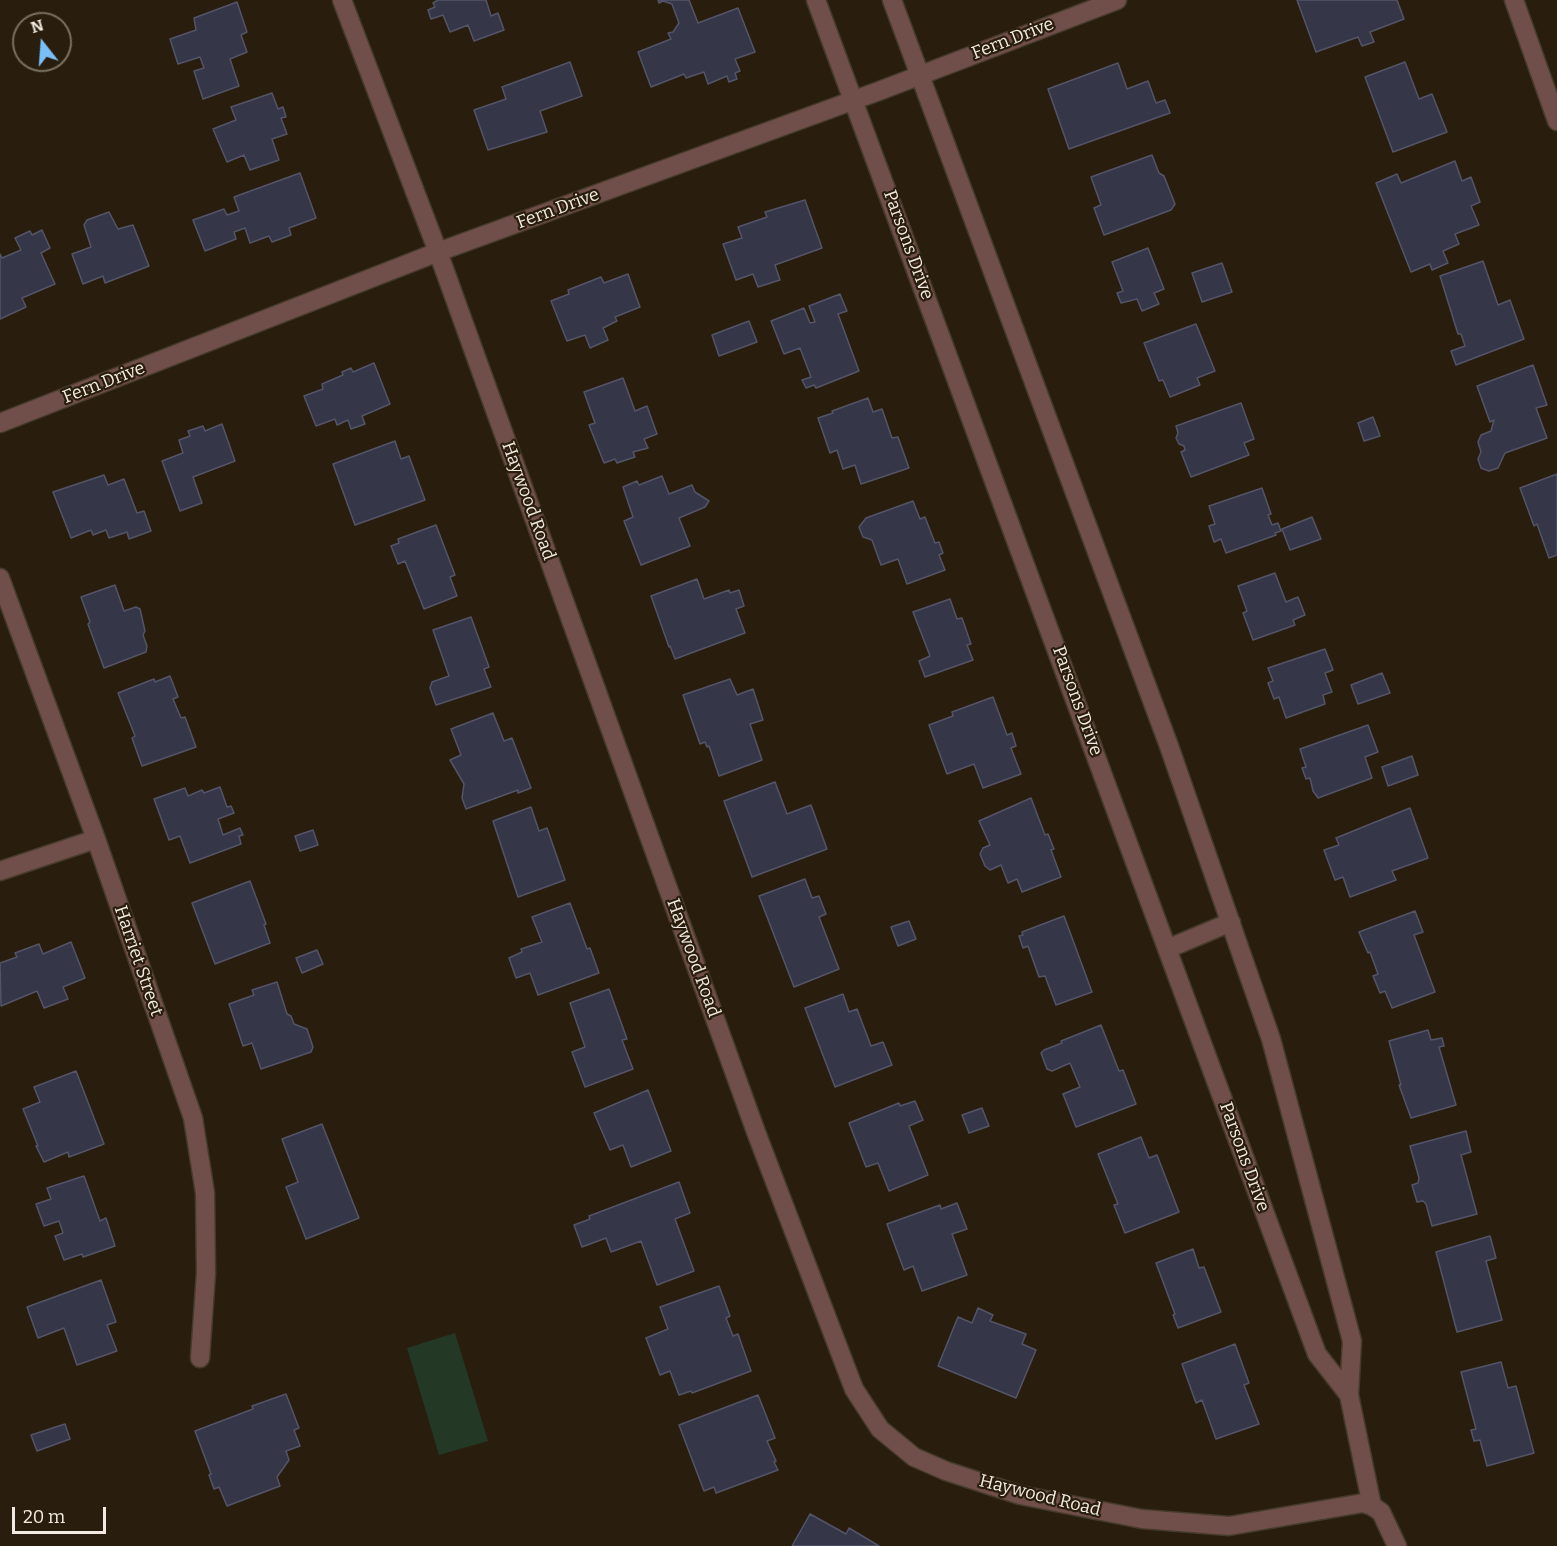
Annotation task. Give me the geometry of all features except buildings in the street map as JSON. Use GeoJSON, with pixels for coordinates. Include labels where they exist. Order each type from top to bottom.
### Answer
{"type":"FeatureCollection","features":[{"type":"Feature","properties":{"kind":"street","name":"Haywood Road"},"geometry":{"type":"LineString","coordinates":[[342,0],[438,252],[756,1132],[854,1389],[880,1429],[914,1456],[946,1471],[1020,1495],[1142,1519],[1229,1526],[1364,1503],[1372,1506]]}},
{"type":"Feature","properties":{"kind":"street","name":"Parsons Drive"},"geometry":{"type":"LineString","coordinates":[[816,0],[1317,1354],[1348,1395]]}},
{"type":"Feature","properties":{"kind":"street","name":"Parsons Drive"},"geometry":{"type":"LineString","coordinates":[[892,0],[1169,746],[1271,1039],[1352,1341],[1348,1395],[1372,1506]]}},
{"type":"Feature","properties":{"kind":"street","name":"Fern Drive"},"geometry":{"type":"LineString","coordinates":[[0,423],[438,252],[854,100],[1117,0]]}},
{"type":"Feature","properties":{"kind":"street"},"geometry":{"type":"LineString","coordinates":[[1514,0],[1557,121]]}},
{"type":"Feature","properties":{"kind":"street","name":"Harriet Street"},"geometry":{"type":"LineString","coordinates":[[0,578],[96,839],[193,1118],[205,1193],[206,1272],[200,1358]]}},
{"type":"Feature","properties":{"kind":"street"},"geometry":{"type":"LineString","coordinates":[[0,871],[96,839]]}},
{"type":"Feature","properties":{"kind":"street"},"geometry":{"type":"LineString","coordinates":[[1167,949],[1231,922]]}},
{"type":"Feature","properties":{"kind":"street"},"geometry":{"type":"LineString","coordinates":[[1372,1506],[1381,1512],[1397,1546]]}},
{"type":"Feature","properties":{"kind":"green space"},"geometry":{"type":"Polygon","coordinates":[[[455,1333],[488,1441],[439,1455],[407,1348],[455,1333]]]}}]}
